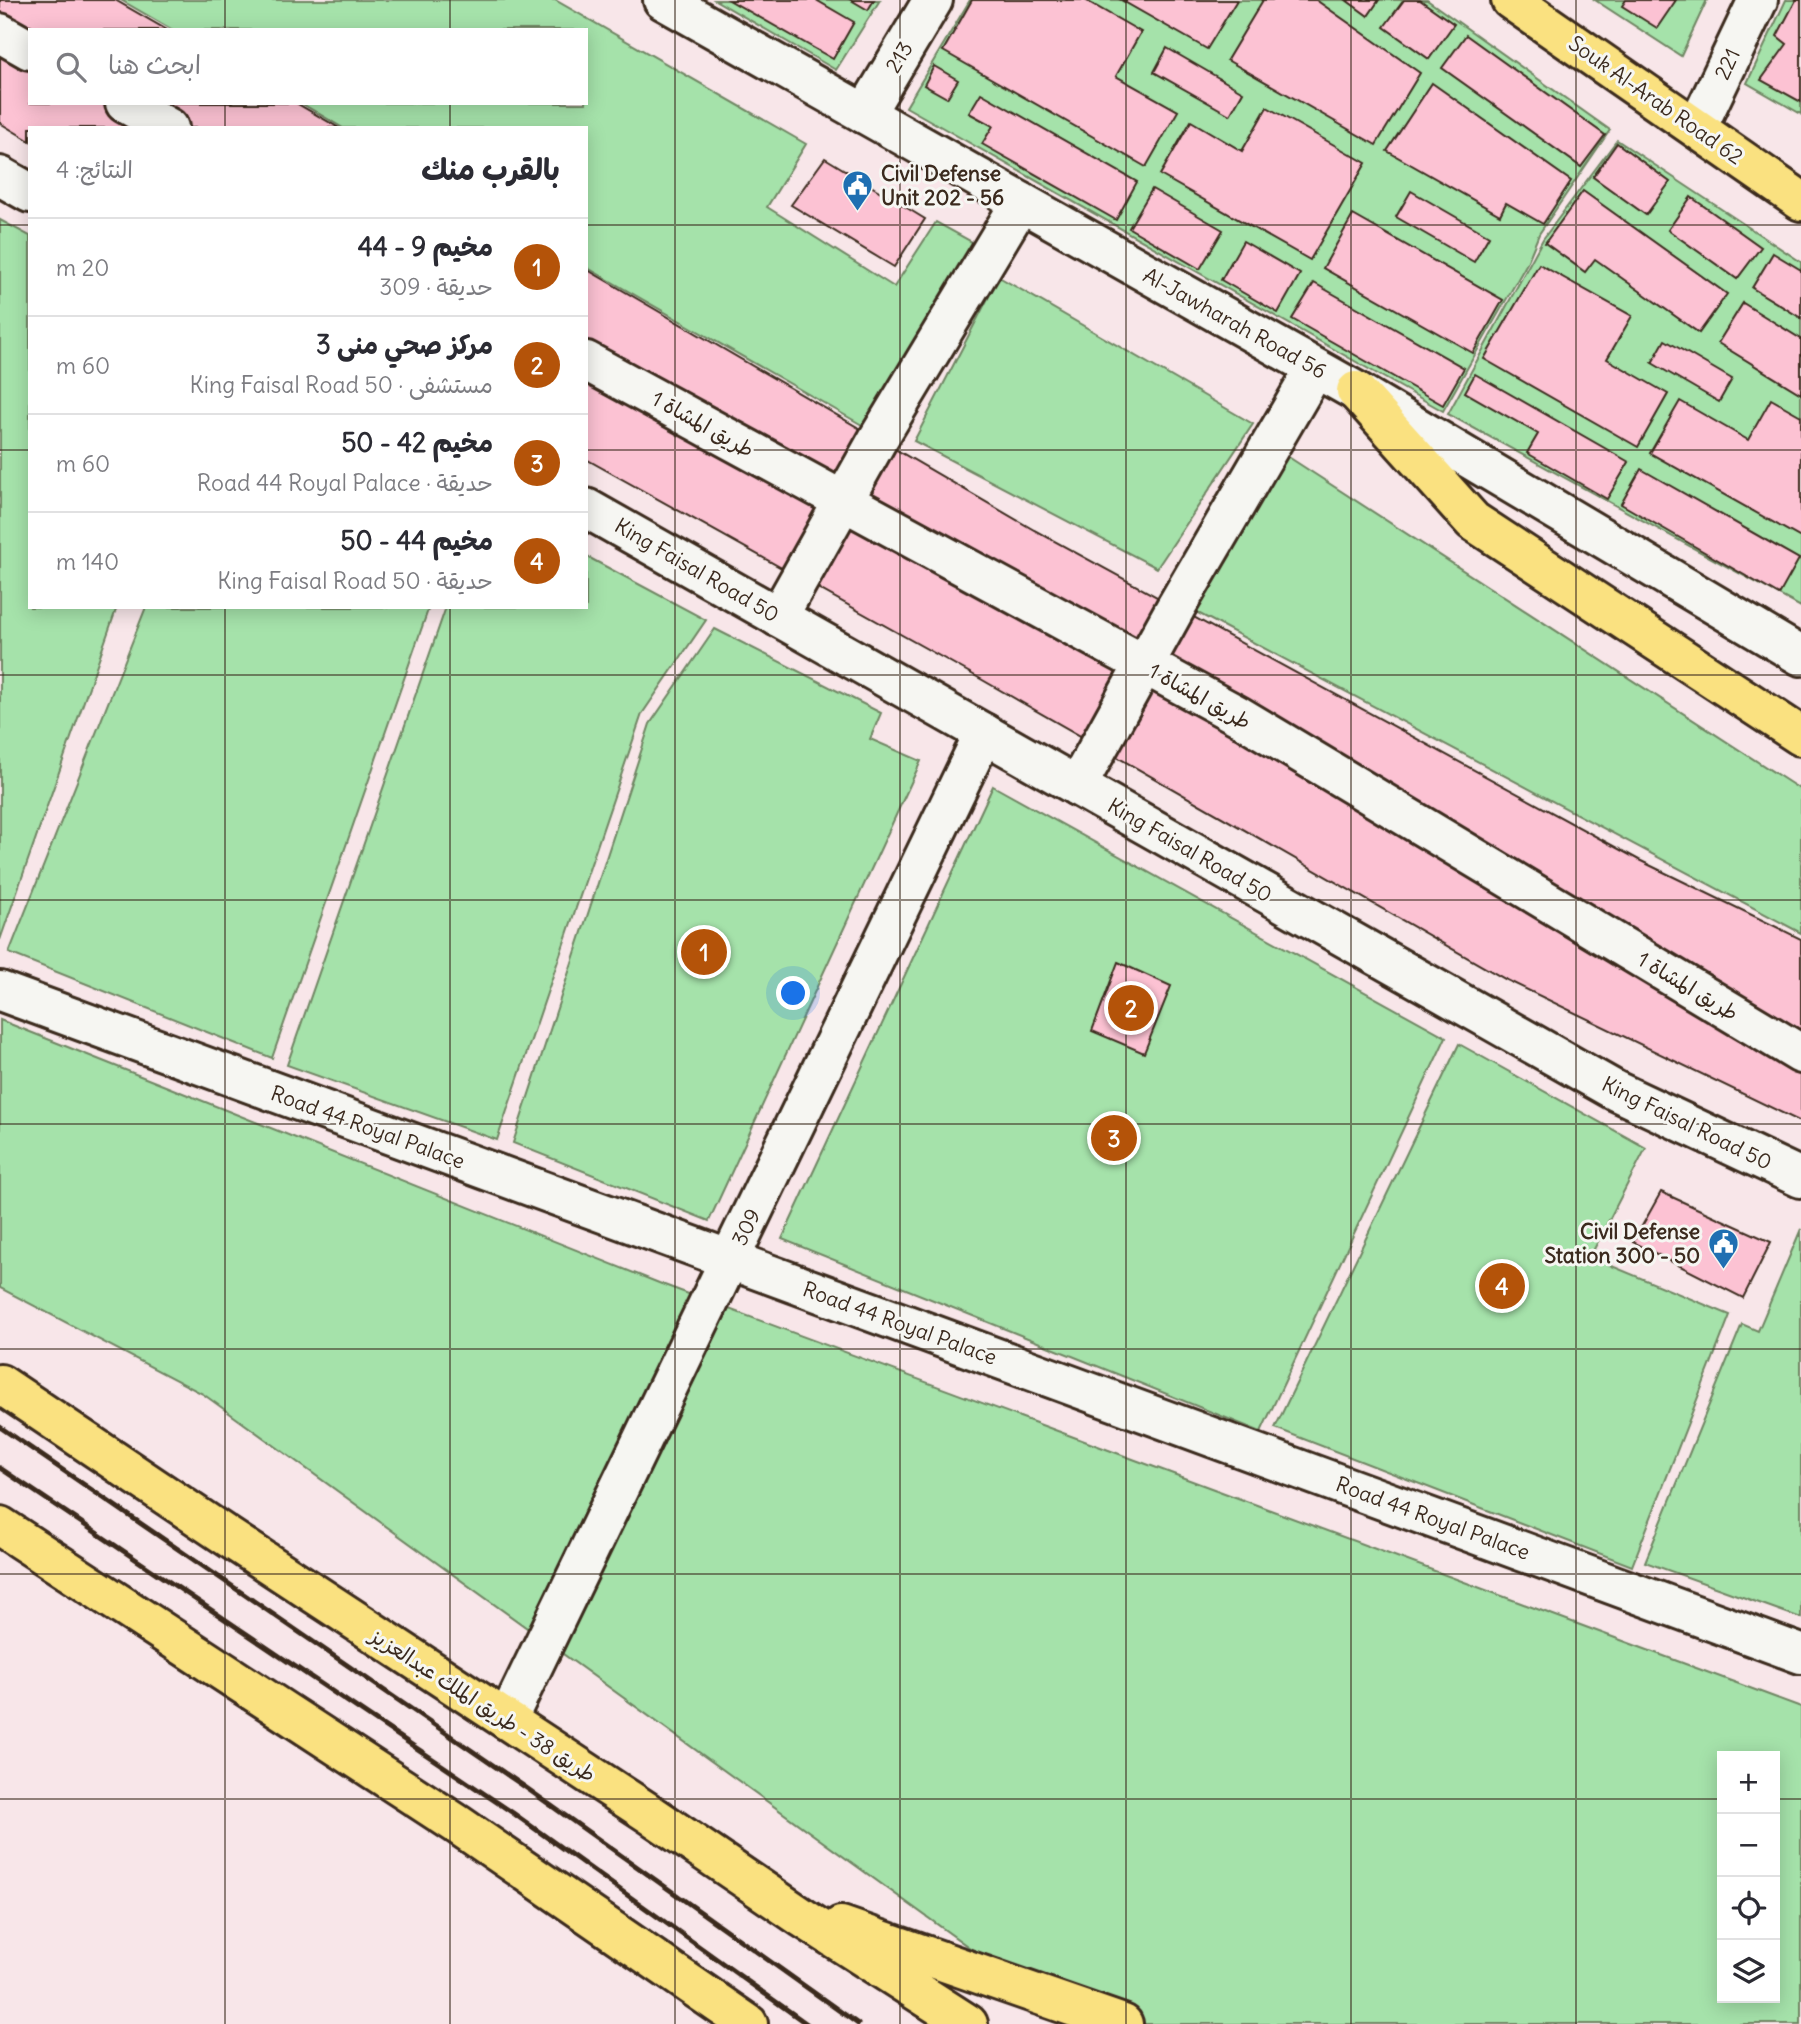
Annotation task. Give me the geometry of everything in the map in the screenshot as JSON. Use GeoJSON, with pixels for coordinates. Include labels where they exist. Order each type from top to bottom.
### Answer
{"type":"FeatureCollection","features":[{"type":"Feature","properties":{"kind":"main road","name":"Souk Al-Arab Road 62"},"geometry":{"type":"LineString","coordinates":[[1511,0],[1801,201]]}},
{"type":"Feature","properties":{"kind":"main road"},"geometry":{"type":"LineString","coordinates":[[1697,128],[1801,168]]}},
{"type":"Feature","properties":{"kind":"main road"},"geometry":{"type":"LineString","coordinates":[[1356,391],[1473,521],[1801,736]]}},
{"type":"Feature","properties":{"kind":"main road","name":"طريق 38 - طريق الملك عبدالعزيز"},"geometry":{"type":"LineString","coordinates":[[0,1384],[786,1907],[968,2024]]}},
{"type":"Feature","properties":{"kind":"main road"},"geometry":{"type":"LineString","coordinates":[[0,1527],[457,1824],[748,2024]]}},
{"type":"Feature","properties":{"kind":"main road"},"geometry":{"type":"LineString","coordinates":[[786,1907],[1123,2024]]}},
{"type":"Feature","properties":{"kind":"street","name":"Al-Jawharah Road 56"},"geometry":{"type":"LineString","coordinates":[[663,0],[1356,391],[1801,656]]}},
{"type":"Feature","properties":{"kind":"street","name":"213"},"geometry":{"type":"LineString","coordinates":[[865,114],[933,0]]}},
{"type":"Feature","properties":{"kind":"street","name":"221"},"geometry":{"type":"LineString","coordinates":[[1697,128],[1758,0]]}},
{"type":"Feature","properties":{"kind":"street"},"geometry":{"type":"LineString","coordinates":[[0,33],[28,49]]}},
{"type":"Feature","properties":{"kind":"street"},"geometry":{"type":"LineString","coordinates":[[129,105],[165,126]]}},
{"type":"Feature","properties":{"kind":"street"},"geometry":{"type":"LineString","coordinates":[[0,176],[28,192]]}},
{"type":"Feature","properties":{"kind":"street"},"geometry":{"type":"LineString","coordinates":[[778,617],[878,439],[1021,202]]}},
{"type":"Feature","properties":{"kind":"street","name":"طريق المشاة 1"},"geometry":{"type":"LineString","coordinates":[[588,362],[1239,716],[1801,1054]]}},
{"type":"Feature","properties":{"kind":"street"},"geometry":{"type":"LineString","coordinates":[[1077,786],[1097,746],[1315,369]]}},
{"type":"Feature","properties":{"kind":"street","name":"King Faisal Road 50"},"geometry":{"type":"LineString","coordinates":[[588,509],[1616,1091],[1801,1178]]}},
{"type":"Feature","properties":{"kind":"street","name":"309"},"geometry":{"type":"LineString","coordinates":[[507,1720],[984,733]]}},
{"type":"Feature","properties":{"kind":"street","name":"Road 44 Royal Palace"},"geometry":{"type":"LineString","coordinates":[[0,991],[1801,1654]]}},
{"type":"Feature","properties":{"kind":"green space"},"geometry":{"type":"Polygon","coordinates":[[[121,0],[555,0],[806,144],[767,207],[894,287],[936,222],[983,248],[869,429],[588,268],[588,126],[340,126],[304,105],[588,105],[588,28],[170,28],[121,0]]]}},
{"type":"Feature","properties":{"kind":"green space"},"geometry":{"type":"Polygon","coordinates":[[[715,0],[880,0],[836,70],[715,0]]]}},
{"type":"Feature","properties":{"kind":"green space"},"geometry":{"type":"Polygon","coordinates":[[[970,0],[1427,0],[1610,130],[1539,234],[1527,263],[1443,411],[906,107],[970,0]]]}},
{"type":"Feature","properties":{"kind":"green space"},"geometry":{"type":"Polygon","coordinates":[[[1595,0],[1707,0],[1681,56],[1595,0]]]}},
{"type":"Feature","properties":{"kind":"green space"},"geometry":{"type":"Polygon","coordinates":[[[1786,0],[1801,0],[1801,114],[1747,83],[1786,0]]]}},
{"type":"Feature","properties":{"kind":"green space"},"geometry":{"type":"Polygon","coordinates":[[[1617,140],[1801,262],[1801,607],[1448,414],[1543,239],[1617,140]]]}},
{"type":"Feature","properties":{"kind":"green space"},"geometry":{"type":"Polygon","coordinates":[[[0,220],[28,235],[28,609],[116,609],[0,940],[0,220]]]}},
{"type":"Feature","properties":{"kind":"green space"},"geometry":{"type":"Polygon","coordinates":[[[999,277],[1253,424],[1157,568],[914,441],[999,277]]]}},
{"type":"Feature","properties":{"kind":"green space"},"geometry":{"type":"Polygon","coordinates":[[[1287,456],[1801,790],[1801,933],[1196,612],[1287,456]]]}},
{"type":"Feature","properties":{"kind":"green space"},"geometry":{"type":"Polygon","coordinates":[[[588,557],[706,620],[642,714],[497,1140],[287,1065],[445,609],[588,609],[588,557]]]}},
{"type":"Feature","properties":{"kind":"green space"},"geometry":{"type":"Polygon","coordinates":[[[145,609],[428,609],[272,1058],[9,953],[145,609]]]}},
{"type":"Feature","properties":{"kind":"green space"},"geometry":{"type":"Polygon","coordinates":[[[715,629],[881,713],[870,739],[921,761],[709,1221],[513,1143],[650,724],[715,629]]]}},
{"type":"Feature","properties":{"kind":"green space"},"geometry":{"type":"Polygon","coordinates":[[[993,786],[1446,1037],[1261,1432],[782,1239],[993,786]]]}},
{"type":"Feature","properties":{"kind":"green space"},"geometry":{"type":"Polygon","coordinates":[[[0,1020],[659,1283],[1801,1707],[1801,2024],[1075,2024],[203,1394],[0,1288],[0,1020]]]}},
{"type":"Feature","properties":{"kind":"green space"},"geometry":{"type":"Polygon","coordinates":[[[1459,1044],[1646,1148],[1590,1257],[1730,1315],[1632,1566],[1275,1428],[1459,1044]]]}},
{"type":"Feature","properties":{"kind":"green space"},"geometry":{"type":"Polygon","coordinates":[[[1801,1229],[1801,1618],[1645,1562],[1742,1324],[1758,1331],[1801,1229]]]}},
{"type":"Feature","properties":{"kind":"building"},"geometry":{"type":"Polygon","coordinates":[[[0,0],[115,0],[164,28],[28,28],[28,105],[299,105],[336,126],[28,126],[28,140],[0,123],[0,0]]]}},
{"type":"Feature","properties":{"kind":"building"},"geometry":{"type":"Polygon","coordinates":[[[729,0],[816,0],[854,22],[833,59],[729,0]]]}},
{"type":"Feature","properties":{"kind":"building"},"geometry":{"type":"Polygon","coordinates":[[[851,0],[874,0],[868,10],[851,0]]]}},
{"type":"Feature","properties":{"kind":"building"},"geometry":{"type":"Polygon","coordinates":[[[972,0],[1085,0],[1141,32],[1116,76],[1178,111],[1146,167],[943,51],[972,0]]]}},
{"type":"Feature","properties":{"kind":"building"},"geometry":{"type":"Polygon","coordinates":[[[1121,0],[1237,0],[1207,49],[1121,0]]]}},
{"type":"Feature","properties":{"kind":"building"},"geometry":{"type":"Polygon","coordinates":[[[1263,0],[1316,0],[1420,73],[1376,145],[1227,60],[1263,0]]]}},
{"type":"Feature","properties":{"kind":"building"},"geometry":{"type":"Polygon","coordinates":[[[1346,0],[1379,0],[1368,16],[1346,0]]]}},
{"type":"Feature","properties":{"kind":"building"},"geometry":{"type":"Polygon","coordinates":[[[1404,0],[1420,0],[1454,24],[1429,59],[1384,27],[1404,0]]]}},
{"type":"Feature","properties":{"kind":"building"},"geometry":{"type":"Polygon","coordinates":[[[1626,0],[1676,0],[1657,28],[1622,6],[1626,0]]]}},
{"type":"Feature","properties":{"kind":"building"},"geometry":{"type":"Polygon","coordinates":[[[1796,0],[1801,0],[1801,102],[1761,80],[1787,44],[1777,36],[1796,0]]]}},
{"type":"Feature","properties":{"kind":"building"},"geometry":{"type":"Polygon","coordinates":[[[1466,35],[1605,135],[1581,167],[1442,68],[1466,35]]]}},
{"type":"Feature","properties":{"kind":"building"},"geometry":{"type":"Polygon","coordinates":[[[1167,48],[1243,92],[1230,115],[1154,72],[1167,48]]]}},
{"type":"Feature","properties":{"kind":"building"},"geometry":{"type":"Polygon","coordinates":[[[934,66],[958,80],[947,98],[924,85],[934,66]]]}},
{"type":"Feature","properties":{"kind":"building"},"geometry":{"type":"Polygon","coordinates":[[[1432,83],[1571,181],[1543,224],[1506,203],[1500,215],[1387,151],[1432,83]]]}},
{"type":"Feature","properties":{"kind":"building"},"geometry":{"type":"Polygon","coordinates":[[[981,93],[1137,182],[1116,220],[982,144],[993,126],[969,113],[981,93]]]}},
{"type":"Feature","properties":{"kind":"building"},"geometry":{"type":"Polygon","coordinates":[[[1267,107],[1366,163],[1310,260],[1160,175],[1191,121],[1242,151],[1267,107]]]}},
{"type":"Feature","properties":{"kind":"building"},"geometry":{"type":"Polygon","coordinates":[[[1617,143],[1670,182],[1646,215],[1593,177],[1617,143]]]}},
{"type":"Feature","properties":{"kind":"building","name":"Civil Defense Unit 202 - 56"},"geometry":{"type":"Polygon","coordinates":[[[825,158],[925,219],[894,267],[791,205],[825,158]]]}},
{"type":"Feature","properties":{"kind":"building"},"geometry":{"type":"Polygon","coordinates":[[[1152,189],[1223,230],[1200,269],[1129,228],[1152,189]]]}},
{"type":"Feature","properties":{"kind":"building"},"geometry":{"type":"Polygon","coordinates":[[[1411,191],[1489,236],[1474,262],[1396,217],[1411,191]]]}},
{"type":"Feature","properties":{"kind":"building"},"geometry":{"type":"Polygon","coordinates":[[[1583,191],[1727,294],[1699,333],[1595,259],[1585,272],[1545,243],[1583,191]]]}},
{"type":"Feature","properties":{"kind":"building"},"geometry":{"type":"Polygon","coordinates":[[[1691,197],[1761,247],[1737,279],[1668,230],[1691,197]]]}},
{"type":"Feature","properties":{"kind":"building"},"geometry":{"type":"Polygon","coordinates":[[[1353,215],[1503,300],[1473,353],[1323,268],[1353,215]]]}},
{"type":"Feature","properties":{"kind":"building"},"geometry":{"type":"Polygon","coordinates":[[[1243,241],[1300,274],[1278,313],[1221,280],[1243,241]]]}},
{"type":"Feature","properties":{"kind":"building"},"geometry":{"type":"Polygon","coordinates":[[[1773,253],[1801,270],[1801,318],[1752,288],[1773,253]]]}},
{"type":"Feature","properties":{"kind":"building"},"geometry":{"type":"Polygon","coordinates":[[[1539,264],[1632,316],[1607,359],[1668,394],[1638,447],[1484,359],[1539,264]]]}},
{"type":"Feature","properties":{"kind":"building"},"geometry":{"type":"Polygon","coordinates":[[[588,270],[1034,530],[1639,860],[1801,939],[1801,1122],[1505,979],[979,678],[588,460],[588,270]]]}},
{"type":"Feature","properties":{"kind":"building"},"geometry":{"type":"Polygon","coordinates":[[[1314,283],[1464,368],[1443,405],[1292,319],[1314,283]]]}},
{"type":"Feature","properties":{"kind":"building"},"geometry":{"type":"Polygon","coordinates":[[[1743,303],[1801,339],[1801,394],[1718,343],[1743,303]]]}},
{"type":"Feature","properties":{"kind":"building"},"geometry":{"type":"Polygon","coordinates":[[[1665,340],[1732,379],[1719,402],[1652,363],[1665,340]]]}},
{"type":"Feature","properties":{"kind":"building"},"geometry":{"type":"Polygon","coordinates":[[[1475,374],[1629,462],[1607,499],[1527,453],[1538,434],[1465,392],[1475,374]]]}},
{"type":"Feature","properties":{"kind":"building"},"geometry":{"type":"Polygon","coordinates":[[[1771,399],[1801,416],[1801,538],[1650,453],[1680,401],[1748,440],[1771,399]]]}},
{"type":"Feature","properties":{"kind":"building"},"geometry":{"type":"Polygon","coordinates":[[[1641,469],[1799,559],[1779,595],[1621,504],[1641,469]]]}},
{"type":"Feature","properties":{"kind":"building"},"geometry":{"type":"Polygon","coordinates":[[[1118,962],[1171,986],[1144,1053],[1092,1031],[1118,962]]]}},
{"type":"Feature","properties":{"kind":"building","name":"Civil Defense Station 300 - 50"},"geometry":{"type":"Polygon","coordinates":[[[1661,1192],[1771,1242],[1743,1298],[1633,1242],[1661,1192]]]}},
{"type":"Feature","properties":{"kind":"railway"},"geometry":{"type":"LineString","coordinates":[[0,1427],[525,1787],[858,2024]]}},
{"type":"Feature","properties":{"kind":"railway"},"geometry":{"type":"LineString","coordinates":[[0,1468],[513,1813],[807,2024]]}},
{"type":"Feature","properties":{"kind":"place","name":"Civil Defense Unit 202 - 56"},"geometry":{"type":"Point","coordinates":[858,212]}},
{"type":"Feature","properties":{"kind":"place","name":"مخيم 9 - 44"},"geometry":{"type":"Point","coordinates":[704,952]}},
{"type":"Feature","properties":{"kind":"place","name":"مركز صحي منى 3"},"geometry":{"type":"Point","coordinates":[1131,1008]}},
{"type":"Feature","properties":{"kind":"place","name":"مخيم 42 - 50"},"geometry":{"type":"Point","coordinates":[1114,1138]}},
{"type":"Feature","properties":{"kind":"place","name":"Civil Defense Station 300 - 50"},"geometry":{"type":"Point","coordinates":[1723,1270]}},
{"type":"Feature","properties":{"kind":"place","name":"مخيم 44 - 50"},"geometry":{"type":"Point","coordinates":[1502,1286]}}]}
